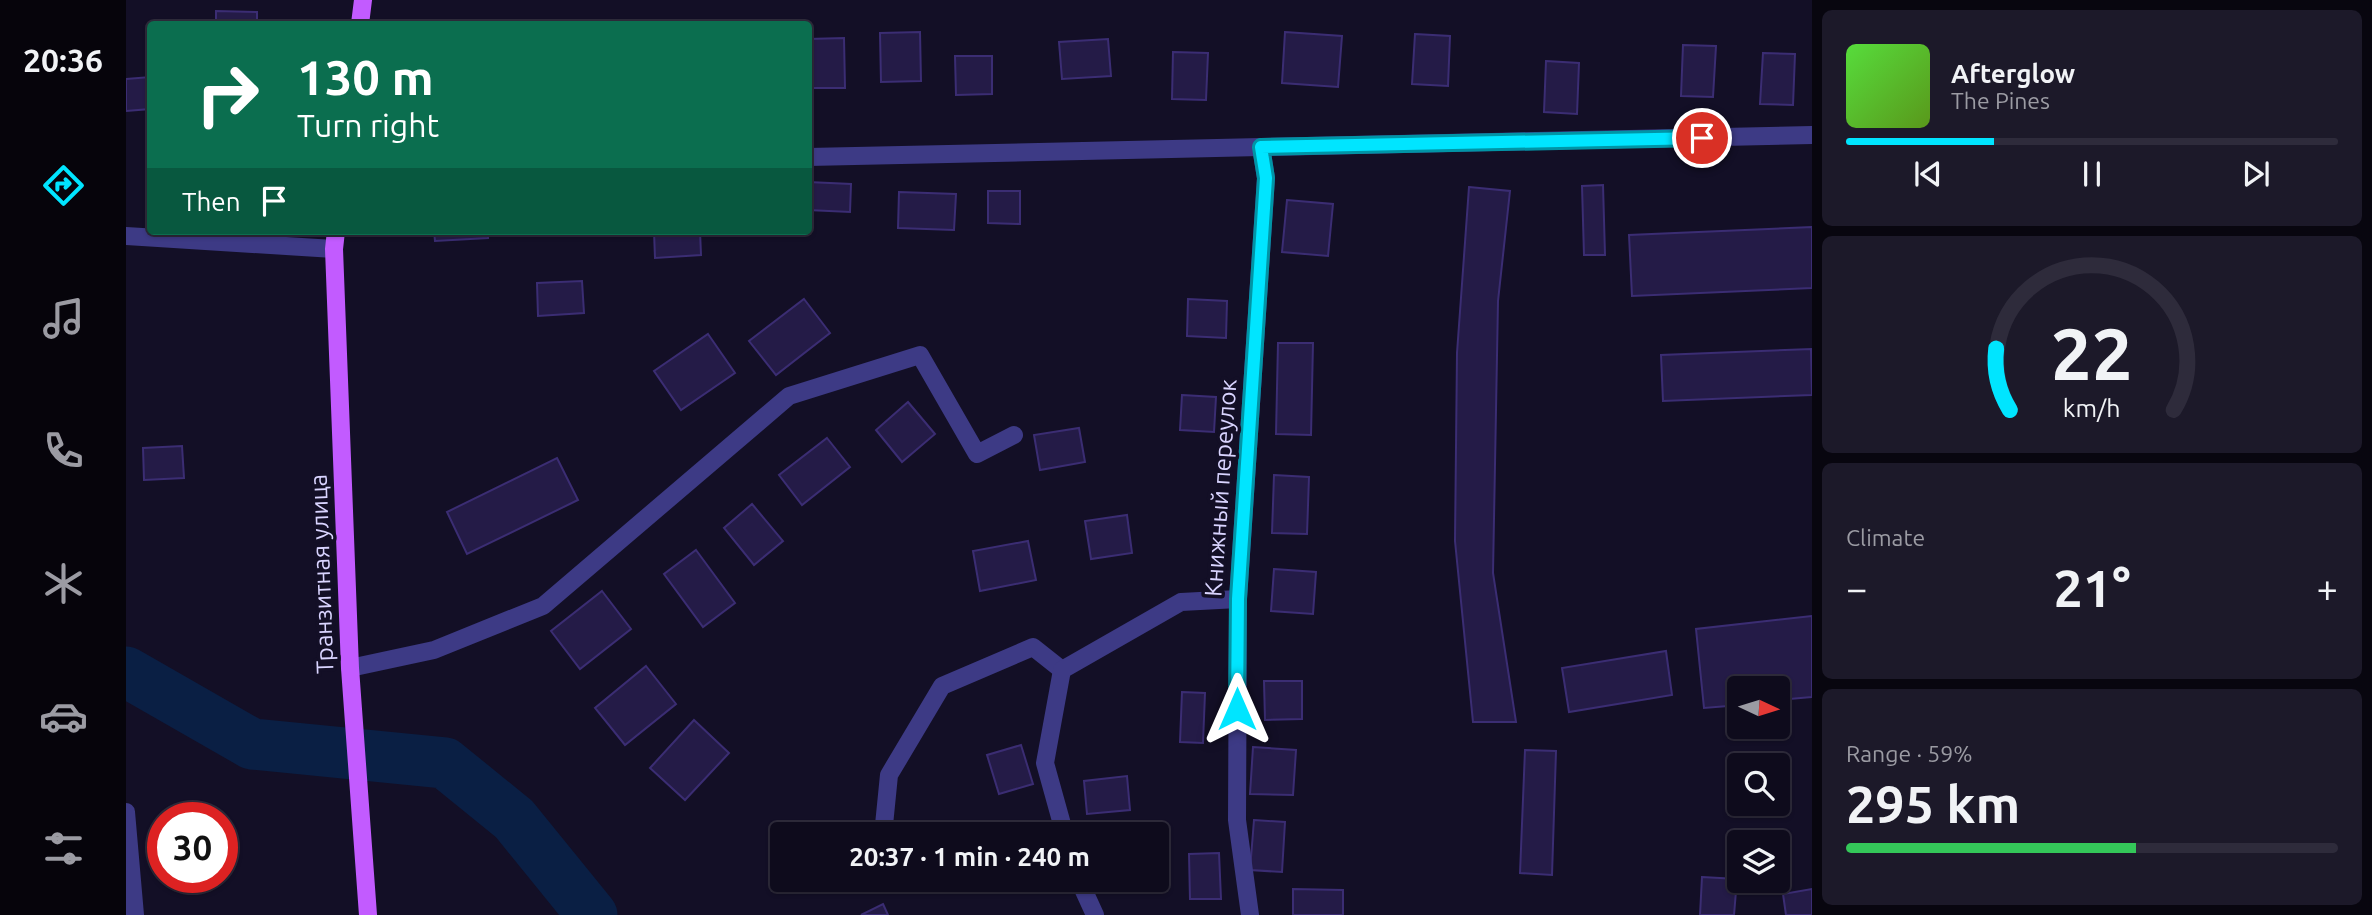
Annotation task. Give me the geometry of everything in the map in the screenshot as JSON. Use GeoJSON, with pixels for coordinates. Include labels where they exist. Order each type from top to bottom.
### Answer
{"type":"FeatureCollection","features":[{"type":"Feature","properties":{"kind":"main road"},"geometry":{"type":"LineString","coordinates":[[360,21],[363,0]]}},
{"type":"Feature","properties":{"kind":"main road","name":"Транзитная улица"},"geometry":{"type":"LineString","coordinates":[[336,235],[350,668],[368,915]]}},
{"type":"Feature","properties":{"kind":"street"},"geometry":{"type":"LineString","coordinates":[[812,157],[1812,135]]}},
{"type":"Feature","properties":{"kind":"street","name":"Книжный переулок"},"geometry":{"type":"LineString","coordinates":[[1250,915],[1237,820],[1238,599],[1266,178],[1261,147]]}},
{"type":"Feature","properties":{"kind":"street"},"geometry":{"type":"LineString","coordinates":[[126,236],[334,250]]}},
{"type":"Feature","properties":{"kind":"street"},"geometry":{"type":"LineString","coordinates":[[350,668],[434,650],[543,606],[789,396],[920,355],[977,454],[1014,435]]}},
{"type":"Feature","properties":{"kind":"street"},"geometry":{"type":"LineString","coordinates":[[1061,822],[1045,763],[1062,670],[1181,602],[1238,599]]}},
{"type":"Feature","properties":{"kind":"street"},"geometry":{"type":"LineString","coordinates":[[884,822],[888,775],[942,686],[1033,648],[1062,670]]}},
{"type":"Feature","properties":{"kind":"street"},"geometry":{"type":"LineString","coordinates":[[126,812],[135,915]]}},
{"type":"Feature","properties":{"kind":"street"},"geometry":{"type":"LineString","coordinates":[[1084,892],[1095,915]]}},
{"type":"Feature","properties":{"kind":"building"},"geometry":{"type":"Polygon","coordinates":[[[216,11],[257,12],[257,21],[216,21],[216,11]]]}},
{"type":"Feature","properties":{"kind":"building"},"geometry":{"type":"Polygon","coordinates":[[[920,32],[921,81],[881,82],[880,33],[920,32]]]}},
{"type":"Feature","properties":{"kind":"building"},"geometry":{"type":"Polygon","coordinates":[[[1285,32],[1342,36],[1338,87],[1282,83],[1285,32]]]}},
{"type":"Feature","properties":{"kind":"building"},"geometry":{"type":"Polygon","coordinates":[[[1415,34],[1450,36],[1448,86],[1412,84],[1415,34]]]}},
{"type":"Feature","properties":{"kind":"building"},"geometry":{"type":"Polygon","coordinates":[[[844,38],[845,88],[812,88],[812,39],[844,38]]]}},
{"type":"Feature","properties":{"kind":"building"},"geometry":{"type":"Polygon","coordinates":[[[1108,39],[1111,76],[1062,79],[1059,42],[1108,39]]]}},
{"type":"Feature","properties":{"kind":"building"},"geometry":{"type":"Polygon","coordinates":[[[1683,45],[1716,46],[1713,97],[1681,96],[1683,45]]]}},
{"type":"Feature","properties":{"kind":"building"},"geometry":{"type":"Polygon","coordinates":[[[1173,52],[1208,53],[1206,100],[1172,99],[1173,52]]]}},
{"type":"Feature","properties":{"kind":"building"},"geometry":{"type":"Polygon","coordinates":[[[1763,53],[1795,54],[1793,105],[1760,104],[1763,53]]]}},
{"type":"Feature","properties":{"kind":"building"},"geometry":{"type":"Polygon","coordinates":[[[955,56],[992,56],[992,94],[956,95],[955,56]]]}},
{"type":"Feature","properties":{"kind":"building"},"geometry":{"type":"Polygon","coordinates":[[[1546,61],[1579,63],[1577,114],[1544,112],[1546,61]]]}},
{"type":"Feature","properties":{"kind":"building"},"geometry":{"type":"Polygon","coordinates":[[[147,77],[147,109],[126,111],[126,79],[147,77]]]}},
{"type":"Feature","properties":{"kind":"building"},"geometry":{"type":"Polygon","coordinates":[[[812,182],[851,184],[850,212],[812,210],[812,182]]]}},
{"type":"Feature","properties":{"kind":"building"},"geometry":{"type":"Polygon","coordinates":[[[1603,185],[1605,255],[1584,255],[1582,186],[1603,185]]]}},
{"type":"Feature","properties":{"kind":"building"},"geometry":{"type":"Polygon","coordinates":[[[1469,187],[1510,191],[1498,301],[1493,573],[1516,722],[1473,722],[1455,541],[1457,353],[1469,187]]]}},
{"type":"Feature","properties":{"kind":"building"},"geometry":{"type":"Polygon","coordinates":[[[988,191],[1020,191],[1020,224],[988,223],[988,191]]]}},
{"type":"Feature","properties":{"kind":"building"},"geometry":{"type":"Polygon","coordinates":[[[899,192],[956,194],[954,230],[898,228],[899,192]]]}},
{"type":"Feature","properties":{"kind":"building"},"geometry":{"type":"Polygon","coordinates":[[[1287,200],[1333,204],[1328,256],[1282,252],[1287,200]]]}},
{"type":"Feature","properties":{"kind":"building"},"geometry":{"type":"Polygon","coordinates":[[[1812,227],[1812,288],[1632,296],[1629,235],[1812,227]]]}},
{"type":"Feature","properties":{"kind":"building"},"geometry":{"type":"Polygon","coordinates":[[[434,235],[488,235],[488,238],[435,241],[434,235]]]}},
{"type":"Feature","properties":{"kind":"building"},"geometry":{"type":"Polygon","coordinates":[[[654,235],[700,235],[701,255],[655,258],[654,235]]]}},
{"type":"Feature","properties":{"kind":"building"},"geometry":{"type":"Polygon","coordinates":[[[582,281],[584,313],[538,316],[537,283],[582,281]]]}},
{"type":"Feature","properties":{"kind":"building"},"geometry":{"type":"Polygon","coordinates":[[[804,299],[830,333],[776,375],[749,341],[804,299]]]}},
{"type":"Feature","properties":{"kind":"building"},"geometry":{"type":"Polygon","coordinates":[[[1188,299],[1227,301],[1226,338],[1187,336],[1188,299]]]}},
{"type":"Feature","properties":{"kind":"building"},"geometry":{"type":"Polygon","coordinates":[[[708,334],[735,373],[681,410],[654,371],[708,334]]]}},
{"type":"Feature","properties":{"kind":"building"},"geometry":{"type":"Polygon","coordinates":[[[1278,343],[1313,343],[1311,435],[1276,434],[1278,343]]]}},
{"type":"Feature","properties":{"kind":"building"},"geometry":{"type":"Polygon","coordinates":[[[1811,349],[1812,395],[1663,401],[1661,355],[1811,349]]]}},
{"type":"Feature","properties":{"kind":"building"},"geometry":{"type":"Polygon","coordinates":[[[1182,395],[1216,397],[1214,432],[1180,430],[1182,395]]]}},
{"type":"Feature","properties":{"kind":"building"},"geometry":{"type":"Polygon","coordinates":[[[908,402],[935,434],[902,462],[876,430],[908,402]]]}},
{"type":"Feature","properties":{"kind":"building"},"geometry":{"type":"Polygon","coordinates":[[[1079,428],[1085,462],[1040,470],[1034,435],[1079,428]]]}},
{"type":"Feature","properties":{"kind":"building"},"geometry":{"type":"Polygon","coordinates":[[[827,438],[850,467],[802,505],[779,475],[827,438]]]}},
{"type":"Feature","properties":{"kind":"building"},"geometry":{"type":"Polygon","coordinates":[[[182,446],[184,478],[144,480],[143,448],[182,446]]]}},
{"type":"Feature","properties":{"kind":"building"},"geometry":{"type":"Polygon","coordinates":[[[557,458],[578,500],[467,554],[447,512],[557,458]]]}},
{"type":"Feature","properties":{"kind":"building"},"geometry":{"type":"Polygon","coordinates":[[[1274,475],[1309,477],[1307,534],[1272,533],[1274,475]]]}},
{"type":"Feature","properties":{"kind":"building"},"geometry":{"type":"Polygon","coordinates":[[[752,504],[783,541],[754,565],[724,528],[752,504]]]}},
{"type":"Feature","properties":{"kind":"building"},"geometry":{"type":"Polygon","coordinates":[[[1127,515],[1132,553],[1091,559],[1085,521],[1127,515]]]}},
{"type":"Feature","properties":{"kind":"building"},"geometry":{"type":"Polygon","coordinates":[[[1028,541],[1036,580],[980,591],[973,551],[1028,541]]]}},
{"type":"Feature","properties":{"kind":"building"},"geometry":{"type":"Polygon","coordinates":[[[696,550],[735,603],[703,627],[664,574],[696,550]]]}},
{"type":"Feature","properties":{"kind":"building"},"geometry":{"type":"Polygon","coordinates":[[[1274,569],[1316,572],[1313,614],[1271,611],[1274,569]]]}},
{"type":"Feature","properties":{"kind":"building"},"geometry":{"type":"Polygon","coordinates":[[[602,591],[631,629],[580,669],[551,631],[602,591]]]}},
{"type":"Feature","properties":{"kind":"building"},"geometry":{"type":"Polygon","coordinates":[[[1812,616],[1812,697],[1790,699],[1790,676],[1727,676],[1727,706],[1704,708],[1696,629],[1812,616]]]}},
{"type":"Feature","properties":{"kind":"building"},"geometry":{"type":"Polygon","coordinates":[[[1666,651],[1672,695],[1569,712],[1562,668],[1666,651]]]}},
{"type":"Feature","properties":{"kind":"building"},"geometry":{"type":"Polygon","coordinates":[[[646,666],[676,704],[625,745],[595,708],[646,666]]]}},
{"type":"Feature","properties":{"kind":"building"},"geometry":{"type":"Polygon","coordinates":[[[1264,681],[1302,681],[1302,719],[1265,720],[1264,681]]]}},
{"type":"Feature","properties":{"kind":"building"},"geometry":{"type":"Polygon","coordinates":[[[1182,692],[1205,693],[1203,743],[1180,742],[1182,692]]]}},
{"type":"Feature","properties":{"kind":"building"},"geometry":{"type":"Polygon","coordinates":[[[694,720],[729,753],[685,800],[650,768],[694,720]]]}},
{"type":"Feature","properties":{"kind":"building"},"geometry":{"type":"Polygon","coordinates":[[[1021,745],[1033,784],[999,794],[987,755],[1021,745]]]}},
{"type":"Feature","properties":{"kind":"building"},"geometry":{"type":"Polygon","coordinates":[[[1253,747],[1296,750],[1293,795],[1250,794],[1253,747]]]}},
{"type":"Feature","properties":{"kind":"building"},"geometry":{"type":"Polygon","coordinates":[[[1525,750],[1556,751],[1552,875],[1520,873],[1525,750]]]}},
{"type":"Feature","properties":{"kind":"building"},"geometry":{"type":"Polygon","coordinates":[[[1127,776],[1130,810],[1087,814],[1084,781],[1127,776]]]}},
{"type":"Feature","properties":{"kind":"building"},"geometry":{"type":"Polygon","coordinates":[[[1254,820],[1285,822],[1282,872],[1250,870],[1254,820]]]}},
{"type":"Feature","properties":{"kind":"building"},"geometry":{"type":"Polygon","coordinates":[[[1219,853],[1221,899],[1190,899],[1189,854],[1219,853]]]}},
{"type":"Feature","properties":{"kind":"building"},"geometry":{"type":"Polygon","coordinates":[[[1702,877],[1727,878],[1727,893],[1736,893],[1734,915],[1700,915],[1702,877]]]}},
{"type":"Feature","properties":{"kind":"building"},"geometry":{"type":"Polygon","coordinates":[[[1293,889],[1343,890],[1343,915],[1293,915],[1293,889]]]}},
{"type":"Feature","properties":{"kind":"building"},"geometry":{"type":"Polygon","coordinates":[[[1812,889],[1812,915],[1786,915],[1783,894],[1812,889]]]}},
{"type":"Feature","properties":{"kind":"building"},"geometry":{"type":"Polygon","coordinates":[[[883,904],[888,915],[861,915],[883,904]]]}},
{"type":"Feature","properties":{"kind":"waterway"},"geometry":{"type":"LineString","coordinates":[[126,672],[252,744],[445,763],[514,819],[592,915]]}},
{"type":"Feature","properties":{"kind":"route"},"geometry":{"type":"LineString","coordinates":[[1237,709],[1238,599],[1266,178],[1261,147],[1702,138]]}}]}
